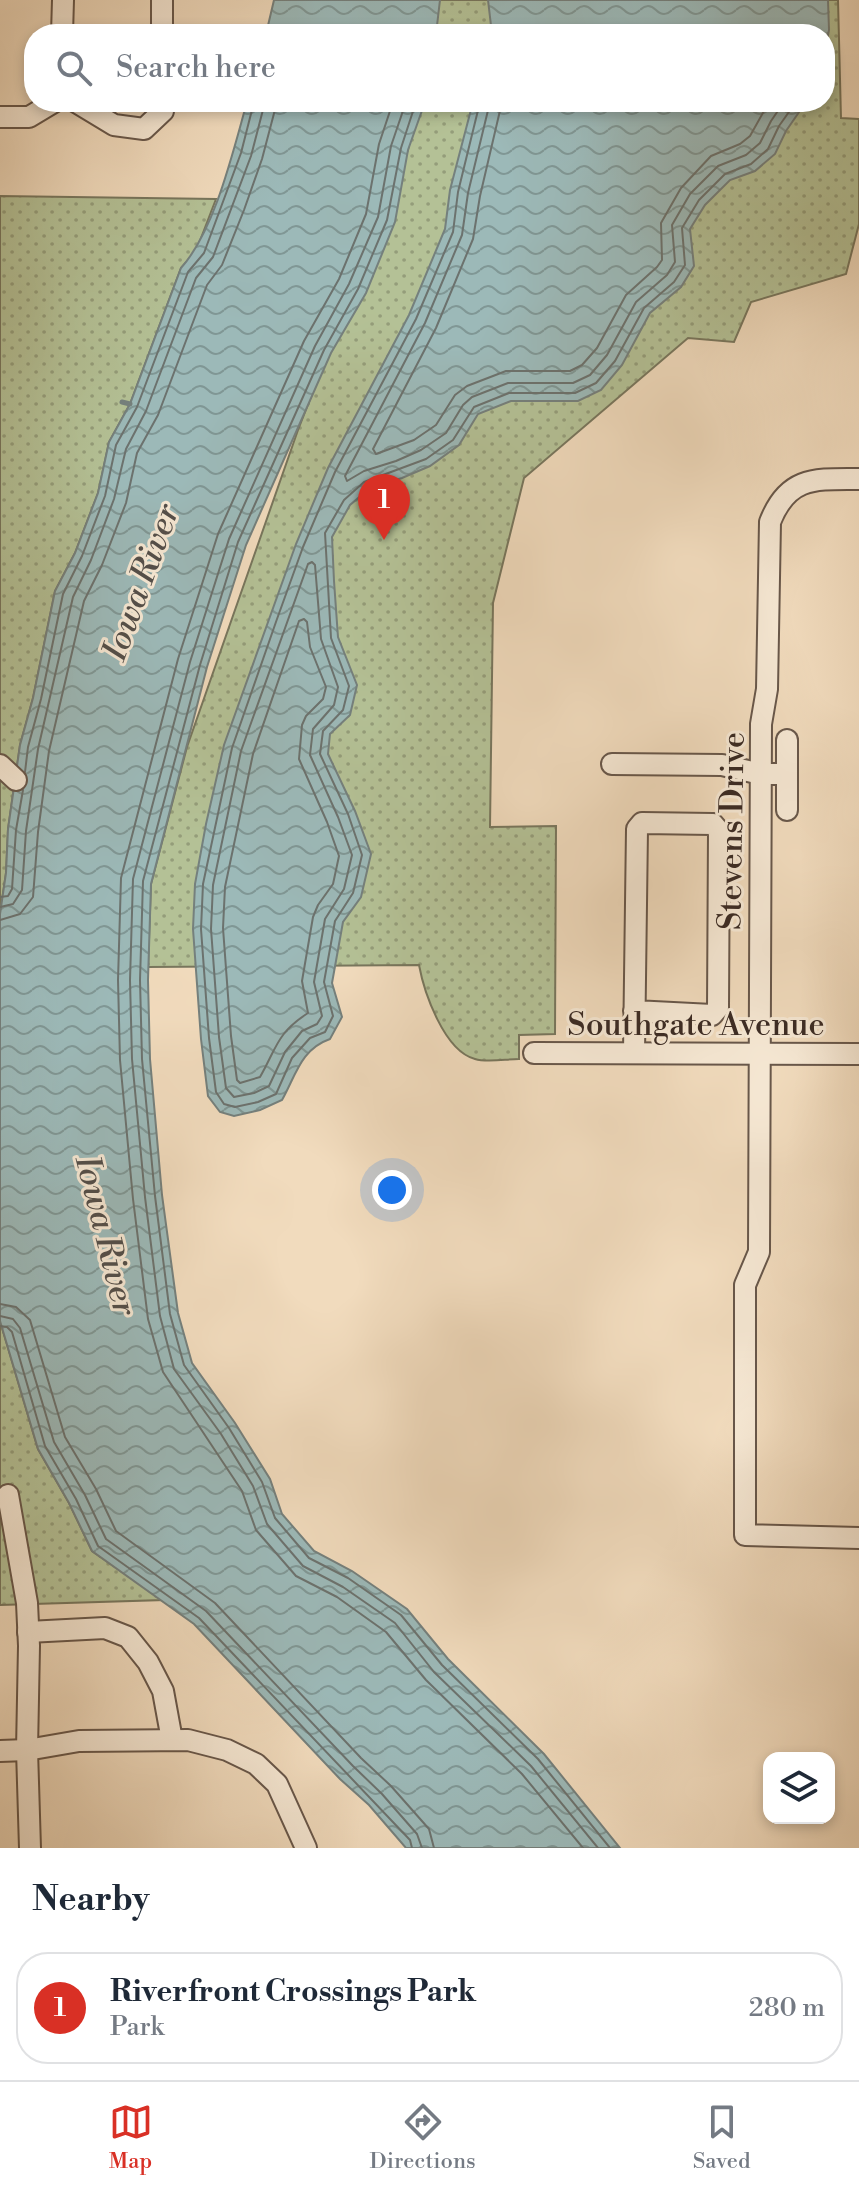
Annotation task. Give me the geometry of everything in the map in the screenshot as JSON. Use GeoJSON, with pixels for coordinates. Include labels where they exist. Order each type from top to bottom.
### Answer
{"type":"FeatureCollection","features":[{"type":"Feature","properties":{"kind":"street"},"geometry":{"type":"LineString","coordinates":[[62,24],[63,0]]}},
{"type":"Feature","properties":{"kind":"street"},"geometry":{"type":"LineString","coordinates":[[162,0],[162,24]]}},
{"type":"Feature","properties":{"kind":"street"},"geometry":{"type":"LineString","coordinates":[[0,117],[29,117],[37,112]]}},
{"type":"Feature","properties":{"kind":"street"},"geometry":{"type":"LineString","coordinates":[[93,112],[114,125],[144,129],[162,112]]}},
{"type":"Feature","properties":{"kind":"street","name":"Stevens Drive"},"geometry":{"type":"LineString","coordinates":[[859,479],[821,479],[803,483],[787,491],[776,506],[770,522],[767,674],[761,724],[759,1252],[745,1285],[745,1535],[859,1538]]}},
{"type":"Feature","properties":{"kind":"street"},"geometry":{"type":"LineString","coordinates":[[787,740],[787,810]]}},
{"type":"Feature","properties":{"kind":"street"},"geometry":{"type":"LineString","coordinates":[[612,764],[722,765],[761,774],[787,774]]}},
{"type":"Feature","properties":{"kind":"street"},"geometry":{"type":"LineString","coordinates":[[0,765],[16,780]]}},
{"type":"Feature","properties":{"kind":"street"},"geometry":{"type":"LineString","coordinates":[[634,1011],[712,1015],[718,1008],[719,831],[713,824],[642,823],[637,829],[634,1011],[634,1053]]}},
{"type":"Feature","properties":{"kind":"street","name":"Southgate Avenue"},"geometry":{"type":"LineString","coordinates":[[534,1053],[859,1054]]}},
{"type":"Feature","properties":{"kind":"street"},"geometry":{"type":"LineString","coordinates":[[8,1495],[27,1603],[30,1848]]}},
{"type":"Feature","properties":{"kind":"street"},"geometry":{"type":"LineString","coordinates":[[28,1632],[105,1628],[128,1637],[148,1662],[163,1691],[172,1740]]}},
{"type":"Feature","properties":{"kind":"street"},"geometry":{"type":"LineString","coordinates":[[0,1751],[79,1741],[172,1740],[188,1740],[227,1750],[256,1764],[277,1784],[306,1848]]}},
{"type":"Feature","properties":{"kind":"green space"},"geometry":{"type":"Polygon","coordinates":[[[436,0],[838,0],[841,118],[859,119],[859,224],[846,274],[751,302],[734,342],[688,338],[524,478],[493,603],[490,827],[556,826],[555,1034],[519,1035],[519,1059],[491,1061],[464,1054],[445,1033],[431,1004],[419,965],[148,967],[151,884],[187,747],[298,430],[408,150],[415,112],[835,112],[835,24],[432,24],[436,0]]]}},
{"type":"Feature","properties":{"kind":"green space"},"geometry":{"type":"Polygon","coordinates":[[[0,196],[216,199],[196,251],[181,268],[130,404],[109,442],[98,493],[75,553],[55,591],[20,745],[0,914],[0,196]]]}},
{"type":"Feature","properties":{"kind":"green space"},"geometry":{"type":"Polygon","coordinates":[[[0,1321],[38,1449],[92,1551],[163,1600],[0,1605],[0,1321]]]}},
{"type":"Feature","properties":{"kind":"water"},"geometry":{"type":"Polygon","coordinates":[[[274,0],[440,0],[437,24],[268,24],[274,0]]]}},
{"type":"Feature","properties":{"kind":"water"},"geometry":{"type":"Polygon","coordinates":[[[488,0],[828,0],[829,24],[491,24],[488,0]]]}},
{"type":"Feature","properties":{"kind":"water","name":"Iowa River"},"geometry":{"type":"Polygon","coordinates":[[[244,112],[421,112],[408,150],[395,222],[366,293],[331,353],[246,545],[207,667],[151,884],[148,980],[150,1059],[162,1195],[178,1313],[192,1363],[270,1479],[282,1514],[314,1551],[352,1571],[407,1609],[448,1659],[544,1754],[620,1848],[406,1848],[369,1805],[340,1779],[194,1624],[92,1551],[38,1449],[0,1321],[0,914],[20,745],[55,591],[75,553],[98,493],[109,442],[130,404],[181,268],[204,233],[229,166],[244,112]]]}},
{"type":"Feature","properties":{"kind":"water"},"geometry":{"type":"Polygon","coordinates":[[[470,112],[799,112],[775,154],[755,171],[730,180],[705,205],[690,229],[694,266],[681,287],[650,313],[622,365],[601,390],[578,401],[511,401],[478,414],[459,445],[430,466],[370,488],[350,505],[332,537],[338,637],[357,685],[350,715],[330,734],[328,754],[371,854],[361,897],[343,922],[332,983],[342,1017],[330,1039],[320,1043],[306,1056],[282,1100],[260,1110],[234,1116],[220,1112],[208,1096],[193,929],[195,884],[224,745],[296,544],[328,468],[409,315],[445,229],[450,190],[470,112]]]}},
{"type":"Feature","properties":{"kind":"waterway"},"geometry":{"type":"LineString","coordinates":[[122,402],[130,404]]}},
{"type":"Feature","properties":{"kind":"place","name":"Riverfront Crossings Park"},"geometry":{"type":"Point","coordinates":[384,540]}}]}
